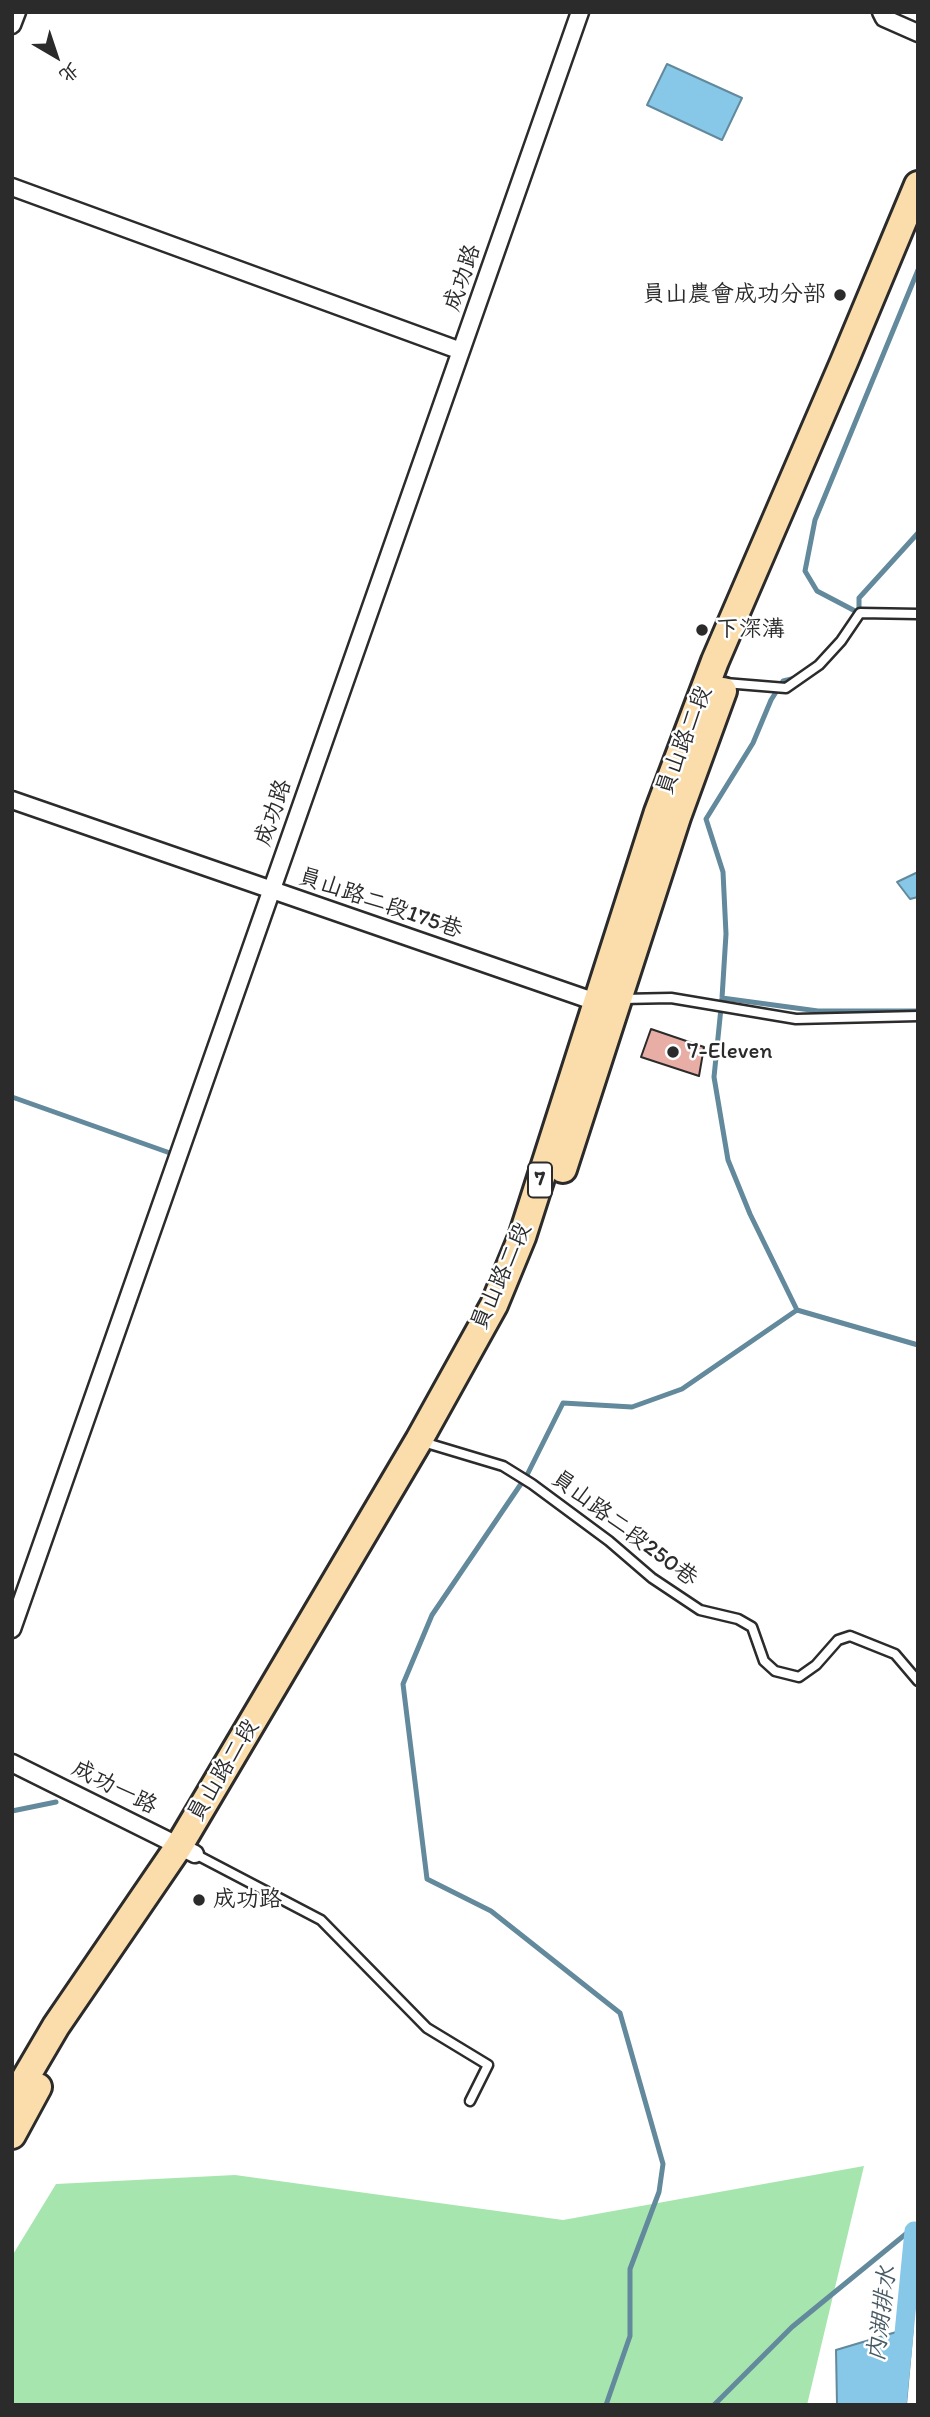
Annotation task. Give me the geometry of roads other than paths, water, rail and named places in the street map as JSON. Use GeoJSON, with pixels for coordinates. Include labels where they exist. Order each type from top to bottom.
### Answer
{"type":"FeatureCollection","features":[{"type":"Feature","properties":{"kind":"main road","name":"員山路二段"},"geometry":{"type":"LineString","coordinates":[[717,681],[918,185]]}},
{"type":"Feature","properties":{"kind":"main road","name":"員山路二段"},"geometry":{"type":"LineString","coordinates":[[12,2135],[69,2035],[187,1850],[427,1443],[494,1305],[522,1237],[606,1001],[658,812],[860,369],[918,225]]}},
{"type":"Feature","properties":{"kind":"main road","name":"員山路二段"},"geometry":{"type":"LineString","coordinates":[[12,2101],[56,2026],[187,1850]]}},
{"type":"Feature","properties":{"kind":"street"},"geometry":{"type":"LineString","coordinates":[[12,25],[17,12]]}},
{"type":"Feature","properties":{"kind":"street","name":"成功路"},"geometry":{"type":"LineString","coordinates":[[12,1629],[580,12]]}},
{"type":"Feature","properties":{"kind":"street"},"geometry":{"type":"LineString","coordinates":[[881,12],[884,18],[918,33]]}},
{"type":"Feature","properties":{"kind":"street"},"geometry":{"type":"LineString","coordinates":[[12,187],[461,351]]}},
{"type":"Feature","properties":{"kind":"street","name":"員山路二段175巷"},"geometry":{"type":"LineString","coordinates":[[12,800],[271,891],[606,1001]]}},
{"type":"Feature","properties":{"kind":"street","name":"成功一路"},"geometry":{"type":"LineString","coordinates":[[12,1763],[187,1850]]}},
{"type":"Feature","properties":{"kind":"lane"},"geometry":{"type":"LineString","coordinates":[[717,681],[786,688],[819,665],[841,641],[860,613],[918,614]]}},
{"type":"Feature","properties":{"kind":"lane"},"geometry":{"type":"LineString","coordinates":[[606,1001],[671,998],[796,1019],[918,1016]]}},
{"type":"Feature","properties":{"kind":"lane","name":"員山路二段250巷"},"geometry":{"type":"LineString","coordinates":[[427,1443],[503,1466],[609,1541],[652,1578],[700,1610],[738,1619],[752,1627],[764,1661],[775,1671],[799,1677],[816,1665],[838,1640],[850,1636],[895,1654],[918,1681]]}},
{"type":"Feature","properties":{"kind":"lane"},"geometry":{"type":"LineString","coordinates":[[187,1850],[321,1920],[427,2028],[488,2065],[470,2101]]}},
{"type":"Feature","properties":{"kind":"water"},"geometry":{"type":"Polygon","coordinates":[[[667,64],[742,98],[722,140],[647,105],[667,64]]]}},
{"type":"Feature","properties":{"kind":"water"},"geometry":{"type":"Polygon","coordinates":[[[918,872],[918,897],[910,899],[897,882],[918,872]]]}},
{"type":"Feature","properties":{"kind":"water"},"geometry":{"type":"Polygon","coordinates":[[[913,2327],[906,2405],[837,2405],[836,2350],[913,2327]]]}},
{"type":"Feature","properties":{"kind":"waterway"},"geometry":{"type":"LineString","coordinates":[[857,615],[859,613],[817,591],[805,571],[815,520],[918,270]]}},
{"type":"Feature","properties":{"kind":"waterway"},"geometry":{"type":"LineString","coordinates":[[859,613],[859,598],[918,533]]}},
{"type":"Feature","properties":{"kind":"waterway"},"geometry":{"type":"LineString","coordinates":[[606,2405],[630,2336],[630,2269],[659,2192],[663,2164],[620,2013],[491,1911],[427,1879],[403,1684],[432,1615],[527,1475],[563,1403],[632,1407],[682,1389],[797,1310],[750,1214],[728,1160],[714,1077],[726,934],[723,872],[706,819],[753,743],[771,700],[783,681],[796,678]]}},
{"type":"Feature","properties":{"kind":"waterway"},"geometry":{"type":"LineString","coordinates":[[722,998],[818,1011],[918,1011]]}},
{"type":"Feature","properties":{"kind":"waterway"},"geometry":{"type":"LineString","coordinates":[[12,1097],[170,1153]]}},
{"type":"Feature","properties":{"kind":"waterway"},"geometry":{"type":"LineString","coordinates":[[797,1310],[918,1345]]}},
{"type":"Feature","properties":{"kind":"waterway"},"geometry":{"type":"LineString","coordinates":[[12,1811],[56,1802]]}},
{"type":"Feature","properties":{"kind":"waterway","name":"內湖排水"},"geometry":{"type":"LineString","coordinates":[[914,2231],[918,2229]]}},
{"type":"Feature","properties":{"kind":"waterway","name":"內湖排水"},"geometry":{"type":"LineString","coordinates":[[897,2405],[914,2231]]}},
{"type":"Feature","properties":{"kind":"waterway"},"geometry":{"type":"LineString","coordinates":[[714,2405],[792,2327],[907,2233]]}},
{"type":"Feature","properties":{"kind":"place","name":"員山農會成功分部"},"geometry":{"type":"Point","coordinates":[840,295]}},
{"type":"Feature","properties":{"kind":"place","name":"下深溝"},"geometry":{"type":"Point","coordinates":[702,630]}},
{"type":"Feature","properties":{"kind":"place","name":"7-Eleven"},"geometry":{"type":"Point","coordinates":[673,1052]}},
{"type":"Feature","properties":{"kind":"place","name":"成功路"},"geometry":{"type":"Point","coordinates":[199,1900]}}]}
